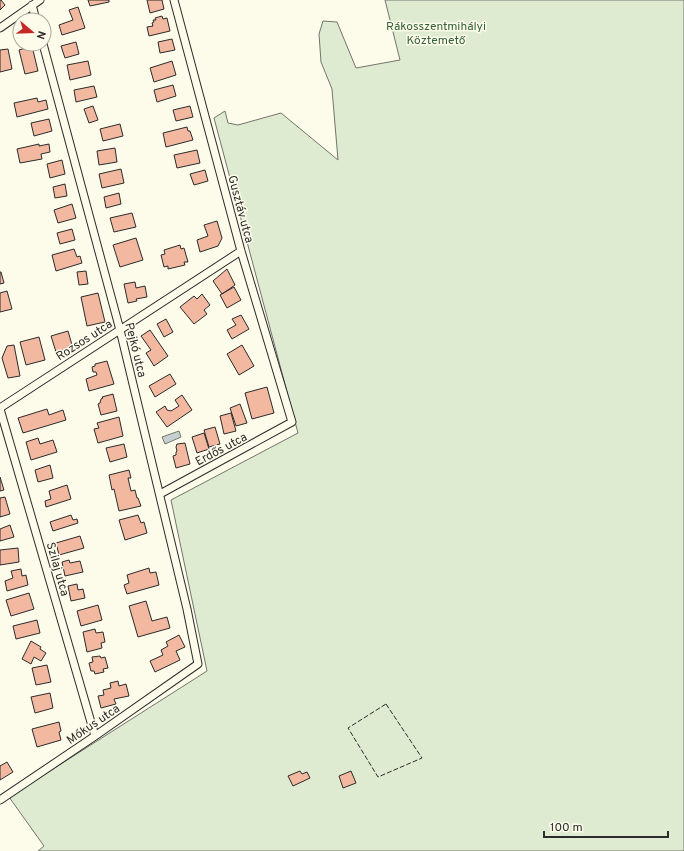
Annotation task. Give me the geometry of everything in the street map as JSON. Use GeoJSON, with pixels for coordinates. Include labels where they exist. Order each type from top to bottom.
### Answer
{"type":"FeatureCollection","features":[{"type":"Feature","properties":{"kind":"street"},"geometry":{"type":"LineString","coordinates":[[0,28],[40,0]]}},
{"type":"Feature","properties":{"kind":"street","name":"Gusztáv utca"},"geometry":{"type":"LineString","coordinates":[[174,0],[241,251],[292,422]]}},
{"type":"Feature","properties":{"kind":"street"},"geometry":{"type":"LineString","coordinates":[[32,5],[34,12]]}},
{"type":"Feature","properties":{"kind":"street","name":"Pejkó utca"},"geometry":{"type":"LineString","coordinates":[[45,52],[120,330],[187,609],[198,664]]}},
{"type":"Feature","properties":{"kind":"street","name":"Rozsos utca"},"geometry":{"type":"LineString","coordinates":[[0,409],[241,251]]}},
{"type":"Feature","properties":{"kind":"street","name":"Szilaj utca"},"geometry":{"type":"LineString","coordinates":[[0,409],[95,736]]}},
{"type":"Feature","properties":{"kind":"street","name":"Erdős utca"},"geometry":{"type":"LineString","coordinates":[[160,494],[292,422]]}},
{"type":"Feature","properties":{"kind":"street","name":"Mókus utca"},"geometry":{"type":"LineString","coordinates":[[0,800],[198,664]]}},
{"type":"Feature","properties":{"kind":"green space","name":"Rákosszentmihályi Köztemető"},"geometry":{"type":"Polygon","coordinates":[[[385,0],[684,0],[684,851],[38,851],[44,846],[9,797],[207,671],[171,500],[298,433],[214,118],[225,111],[228,123],[238,125],[281,113],[338,160],[332,89],[321,62],[319,34],[323,21],[337,22],[356,68],[400,60],[385,0]]]}},
{"type":"Feature","properties":{"kind":"shaded area"},"geometry":{"type":"Polygon","coordinates":[[[179,431],[181,437],[165,444],[162,437],[179,431]]]}},
{"type":"Feature","properties":{"kind":"building"},"geometry":{"type":"Polygon","coordinates":[[[0,0],[5,5],[0,10],[0,0]]]}},
{"type":"Feature","properties":{"kind":"building"},"geometry":{"type":"Polygon","coordinates":[[[88,0],[109,0],[109,2],[90,6],[88,0]]]}},
{"type":"Feature","properties":{"kind":"building"},"geometry":{"type":"Polygon","coordinates":[[[147,0],[162,0],[164,9],[150,13],[147,0]]]}},
{"type":"Feature","properties":{"kind":"building"},"geometry":{"type":"Polygon","coordinates":[[[78,7],[85,28],[62,35],[59,25],[73,20],[69,10],[78,7]]]}},
{"type":"Feature","properties":{"kind":"building"},"geometry":{"type":"Polygon","coordinates":[[[162,16],[163,19],[167,18],[170,31],[149,36],[147,27],[153,26],[153,20],[156,20],[155,18],[162,16]]]}},
{"type":"Feature","properties":{"kind":"building"},"geometry":{"type":"Polygon","coordinates":[[[172,39],[175,50],[160,53],[158,42],[172,39]]]}},
{"type":"Feature","properties":{"kind":"building"},"geometry":{"type":"Polygon","coordinates":[[[76,42],[79,54],[65,58],[61,46],[76,42]]]}},
{"type":"Feature","properties":{"kind":"building"},"geometry":{"type":"Polygon","coordinates":[[[8,49],[12,69],[0,72],[0,50],[8,49]]]}},
{"type":"Feature","properties":{"kind":"building"},"geometry":{"type":"Polygon","coordinates":[[[20,52],[33,52],[38,71],[25,74],[20,52]]]}},
{"type":"Feature","properties":{"kind":"building"},"geometry":{"type":"Polygon","coordinates":[[[88,61],[91,75],[70,80],[67,65],[88,61]]]}},
{"type":"Feature","properties":{"kind":"building"},"geometry":{"type":"Polygon","coordinates":[[[172,61],[176,75],[154,82],[150,68],[172,61]]]}},
{"type":"Feature","properties":{"kind":"building"},"geometry":{"type":"Polygon","coordinates":[[[173,85],[176,96],[157,102],[154,90],[173,85]]]}},
{"type":"Feature","properties":{"kind":"building"},"geometry":{"type":"Polygon","coordinates":[[[94,86],[97,97],[76,102],[74,90],[94,86]]]}},
{"type":"Feature","properties":{"kind":"building"},"geometry":{"type":"Polygon","coordinates":[[[37,98],[38,102],[46,100],[48,109],[17,117],[14,103],[37,98]]]}},
{"type":"Feature","properties":{"kind":"building"},"geometry":{"type":"Polygon","coordinates":[[[93,106],[98,120],[89,123],[84,109],[93,106]]]}},
{"type":"Feature","properties":{"kind":"building"},"geometry":{"type":"Polygon","coordinates":[[[190,106],[193,117],[176,121],[173,110],[190,106]]]}},
{"type":"Feature","properties":{"kind":"building"},"geometry":{"type":"Polygon","coordinates":[[[49,119],[52,131],[34,136],[31,123],[49,119]]]}},
{"type":"Feature","properties":{"kind":"building"},"geometry":{"type":"Polygon","coordinates":[[[120,124],[123,136],[103,141],[100,129],[120,124]]]}},
{"type":"Feature","properties":{"kind":"building"},"geometry":{"type":"Polygon","coordinates":[[[187,127],[193,140],[166,147],[163,133],[187,127]]]}},
{"type":"Feature","properties":{"kind":"building"},"geometry":{"type":"Polygon","coordinates":[[[39,144],[39,146],[49,144],[50,152],[41,154],[42,159],[20,163],[17,149],[39,144]]]}},
{"type":"Feature","properties":{"kind":"building"},"geometry":{"type":"Polygon","coordinates":[[[115,148],[117,162],[99,165],[97,151],[115,148]]]}},
{"type":"Feature","properties":{"kind":"building"},"geometry":{"type":"Polygon","coordinates":[[[197,150],[200,163],[177,168],[174,155],[197,150]]]}},
{"type":"Feature","properties":{"kind":"building"},"geometry":{"type":"Polygon","coordinates":[[[62,160],[65,174],[50,178],[47,164],[62,160]]]}},
{"type":"Feature","properties":{"kind":"building"},"geometry":{"type":"Polygon","coordinates":[[[121,169],[124,183],[102,188],[99,174],[121,169]]]}},
{"type":"Feature","properties":{"kind":"building"},"geometry":{"type":"Polygon","coordinates":[[[205,170],[208,181],[194,185],[190,174],[205,170]]]}},
{"type":"Feature","properties":{"kind":"building"},"geometry":{"type":"Polygon","coordinates":[[[65,184],[67,196],[55,198],[53,187],[65,184]]]}},
{"type":"Feature","properties":{"kind":"building"},"geometry":{"type":"Polygon","coordinates":[[[119,193],[121,204],[106,208],[104,197],[119,193]]]}},
{"type":"Feature","properties":{"kind":"building"},"geometry":{"type":"Polygon","coordinates":[[[72,204],[76,218],[58,223],[54,210],[72,204]]]}},
{"type":"Feature","properties":{"kind":"building"},"geometry":{"type":"Polygon","coordinates":[[[132,213],[136,227],[114,232],[110,218],[132,213]]]}},
{"type":"Feature","properties":{"kind":"building"},"geometry":{"type":"Polygon","coordinates":[[[217,221],[222,238],[218,246],[200,252],[197,240],[208,236],[204,225],[217,221]]]}},
{"type":"Feature","properties":{"kind":"building"},"geometry":{"type":"Polygon","coordinates":[[[72,229],[75,240],[60,244],[57,233],[72,229]]]}},
{"type":"Feature","properties":{"kind":"building"},"geometry":{"type":"Polygon","coordinates":[[[136,238],[143,260],[120,267],[113,245],[136,238]]]}},
{"type":"Feature","properties":{"kind":"building"},"geometry":{"type":"Polygon","coordinates":[[[180,245],[181,249],[184,248],[188,262],[184,262],[185,265],[168,269],[168,266],[164,267],[161,255],[165,254],[164,250],[180,245]]]}},
{"type":"Feature","properties":{"kind":"building"},"geometry":{"type":"Polygon","coordinates":[[[74,249],[77,257],[80,256],[82,263],[56,271],[52,255],[74,249]]]}},
{"type":"Feature","properties":{"kind":"building"},"geometry":{"type":"Polygon","coordinates":[[[227,269],[235,285],[222,294],[213,281],[227,269]]]}},
{"type":"Feature","properties":{"kind":"building"},"geometry":{"type":"Polygon","coordinates":[[[86,271],[88,284],[79,285],[77,272],[86,271]]]}},
{"type":"Feature","properties":{"kind":"building"},"geometry":{"type":"Polygon","coordinates":[[[0,272],[4,283],[0,284],[0,272]]]}},
{"type":"Feature","properties":{"kind":"building"},"geometry":{"type":"Polygon","coordinates":[[[135,282],[136,288],[145,286],[147,297],[136,299],[137,301],[128,303],[124,284],[135,282]]]}},
{"type":"Feature","properties":{"kind":"building"},"geometry":{"type":"Polygon","coordinates":[[[234,287],[241,300],[227,308],[220,295],[234,287]]]}},
{"type":"Feature","properties":{"kind":"building"},"geometry":{"type":"Polygon","coordinates":[[[7,291],[12,309],[0,312],[0,293],[7,291]]]}},
{"type":"Feature","properties":{"kind":"building"},"geometry":{"type":"Polygon","coordinates":[[[98,293],[105,322],[87,326],[81,297],[98,293]]]}},
{"type":"Feature","properties":{"kind":"building"},"geometry":{"type":"Polygon","coordinates":[[[202,294],[210,305],[204,310],[207,314],[194,324],[180,307],[194,296],[197,299],[202,294]]]}},
{"type":"Feature","properties":{"kind":"building"},"geometry":{"type":"Polygon","coordinates":[[[241,315],[249,329],[232,339],[227,330],[236,325],[232,319],[241,315]]]}},
{"type":"Feature","properties":{"kind":"building"},"geometry":{"type":"Polygon","coordinates":[[[166,319],[173,332],[164,337],[157,324],[166,319]]]}},
{"type":"Feature","properties":{"kind":"building"},"geometry":{"type":"Polygon","coordinates":[[[150,330],[168,356],[154,366],[146,353],[151,350],[141,336],[150,330]]]}},
{"type":"Feature","properties":{"kind":"building"},"geometry":{"type":"Polygon","coordinates":[[[68,331],[72,345],[68,346],[69,349],[56,352],[51,336],[68,331]]]}},
{"type":"Feature","properties":{"kind":"building"},"geometry":{"type":"Polygon","coordinates":[[[39,337],[45,360],[26,365],[20,342],[39,337]]]}},
{"type":"Feature","properties":{"kind":"building"},"geometry":{"type":"Polygon","coordinates":[[[14,345],[20,376],[8,378],[2,358],[7,346],[14,345]]]}},
{"type":"Feature","properties":{"kind":"building"},"geometry":{"type":"Polygon","coordinates":[[[242,345],[254,366],[239,375],[227,354],[242,345]]]}},
{"type":"Feature","properties":{"kind":"building"},"geometry":{"type":"Polygon","coordinates":[[[107,361],[114,384],[89,391],[86,379],[97,375],[96,372],[93,372],[92,367],[95,366],[95,364],[107,361]]]}},
{"type":"Feature","properties":{"kind":"building"},"geometry":{"type":"Polygon","coordinates":[[[170,374],[176,384],[155,397],[149,386],[170,374]]]}},
{"type":"Feature","properties":{"kind":"building"},"geometry":{"type":"Polygon","coordinates":[[[267,387],[274,413],[252,419],[245,393],[267,387]]]}},
{"type":"Feature","properties":{"kind":"building"},"geometry":{"type":"Polygon","coordinates":[[[113,394],[117,411],[101,415],[98,404],[103,398],[102,397],[113,394]]]}},
{"type":"Feature","properties":{"kind":"building"},"geometry":{"type":"Polygon","coordinates":[[[182,395],[192,410],[167,427],[156,412],[165,406],[167,410],[171,411],[179,406],[175,400],[182,395]]]}},
{"type":"Feature","properties":{"kind":"building"},"geometry":{"type":"Polygon","coordinates":[[[240,404],[247,423],[236,426],[230,408],[240,404]]]}},
{"type":"Feature","properties":{"kind":"building"},"geometry":{"type":"Polygon","coordinates":[[[47,409],[49,415],[63,410],[66,420],[23,433],[18,418],[47,409]]]}},
{"type":"Feature","properties":{"kind":"building"},"geometry":{"type":"Polygon","coordinates":[[[231,413],[236,431],[224,434],[220,416],[231,413]]]}},
{"type":"Feature","properties":{"kind":"building"},"geometry":{"type":"Polygon","coordinates":[[[119,417],[123,436],[98,443],[94,429],[99,428],[97,423],[119,417]]]}},
{"type":"Feature","properties":{"kind":"building"},"geometry":{"type":"Polygon","coordinates":[[[215,427],[220,444],[209,447],[204,430],[215,427]]]}},
{"type":"Feature","properties":{"kind":"building"},"geometry":{"type":"Polygon","coordinates":[[[204,433],[209,449],[197,453],[192,437],[204,433]]]}},
{"type":"Feature","properties":{"kind":"building"},"geometry":{"type":"Polygon","coordinates":[[[38,438],[40,444],[53,440],[57,452],[31,460],[26,442],[38,438]]]}},
{"type":"Feature","properties":{"kind":"building"},"geometry":{"type":"Polygon","coordinates":[[[185,443],[190,464],[176,468],[173,456],[176,455],[177,444],[185,443]]]}},
{"type":"Feature","properties":{"kind":"building"},"geometry":{"type":"Polygon","coordinates":[[[124,444],[127,457],[110,462],[106,448],[124,444]]]}},
{"type":"Feature","properties":{"kind":"building"},"geometry":{"type":"Polygon","coordinates":[[[50,465],[53,478],[38,482],[35,470],[50,465]]]}},
{"type":"Feature","properties":{"kind":"building"},"geometry":{"type":"Polygon","coordinates":[[[129,470],[131,478],[128,478],[131,491],[135,490],[141,506],[119,511],[109,475],[129,470]]]}},
{"type":"Feature","properties":{"kind":"building"},"geometry":{"type":"Polygon","coordinates":[[[0,477],[4,490],[0,491],[0,477]]]}},
{"type":"Feature","properties":{"kind":"building"},"geometry":{"type":"Polygon","coordinates":[[[67,485],[71,499],[46,507],[45,501],[51,499],[49,491],[67,485]]]}},
{"type":"Feature","properties":{"kind":"building"},"geometry":{"type":"Polygon","coordinates":[[[5,497],[10,514],[0,517],[0,498],[5,497]]]}},
{"type":"Feature","properties":{"kind":"building"},"geometry":{"type":"Polygon","coordinates":[[[71,515],[73,520],[77,519],[78,523],[53,531],[50,522],[71,515]]]}},
{"type":"Feature","properties":{"kind":"building"},"geometry":{"type":"Polygon","coordinates":[[[138,515],[141,523],[144,522],[147,533],[125,540],[119,520],[138,515]]]}},
{"type":"Feature","properties":{"kind":"building"},"geometry":{"type":"Polygon","coordinates":[[[10,525],[14,537],[0,541],[0,529],[10,525]]]}},
{"type":"Feature","properties":{"kind":"building"},"geometry":{"type":"Polygon","coordinates":[[[80,536],[84,548],[59,555],[56,543],[80,536]]]}},
{"type":"Feature","properties":{"kind":"building"},"geometry":{"type":"Polygon","coordinates":[[[18,548],[19,562],[0,565],[0,550],[18,548]]]}},
{"type":"Feature","properties":{"kind":"building"},"geometry":{"type":"Polygon","coordinates":[[[69,560],[70,563],[80,561],[83,572],[65,576],[62,562],[69,560]]]}},
{"type":"Feature","properties":{"kind":"building"},"geometry":{"type":"Polygon","coordinates":[[[149,568],[150,573],[156,572],[159,585],[127,594],[124,585],[129,583],[127,575],[149,568]]]}},
{"type":"Feature","properties":{"kind":"building"},"geometry":{"type":"Polygon","coordinates":[[[21,569],[22,576],[26,575],[28,585],[7,591],[5,581],[13,578],[11,571],[21,569]]]}},
{"type":"Feature","properties":{"kind":"building"},"geometry":{"type":"Polygon","coordinates":[[[77,584],[78,590],[83,589],[85,598],[71,601],[68,586],[77,584]]]}},
{"type":"Feature","properties":{"kind":"building"},"geometry":{"type":"Polygon","coordinates":[[[29,593],[34,609],[11,616],[6,600],[29,593]]]}},
{"type":"Feature","properties":{"kind":"building"},"geometry":{"type":"Polygon","coordinates":[[[146,601],[152,621],[167,617],[170,628],[138,637],[129,606],[146,601]]]}},
{"type":"Feature","properties":{"kind":"building"},"geometry":{"type":"Polygon","coordinates":[[[98,605],[102,620],[81,626],[77,611],[98,605]]]}},
{"type":"Feature","properties":{"kind":"building"},"geometry":{"type":"Polygon","coordinates":[[[37,620],[40,633],[16,639],[13,626],[37,620]]]}},
{"type":"Feature","properties":{"kind":"building"},"geometry":{"type":"Polygon","coordinates":[[[95,629],[96,633],[103,632],[105,642],[101,643],[102,648],[87,652],[83,632],[95,629]]]}},
{"type":"Feature","properties":{"kind":"building"},"geometry":{"type":"Polygon","coordinates":[[[179,635],[185,647],[176,651],[180,660],[155,672],[150,661],[163,655],[161,650],[168,646],[166,642],[179,635]]]}},
{"type":"Feature","properties":{"kind":"building"},"geometry":{"type":"Polygon","coordinates":[[[31,641],[41,647],[40,649],[46,653],[41,661],[34,657],[31,664],[22,659],[31,641]]]}},
{"type":"Feature","properties":{"kind":"building"},"geometry":{"type":"Polygon","coordinates":[[[100,656],[101,658],[105,657],[108,668],[103,669],[104,672],[95,674],[94,671],[91,671],[89,663],[93,662],[92,657],[100,656]]]}},
{"type":"Feature","properties":{"kind":"building"},"geometry":{"type":"Polygon","coordinates":[[[47,665],[51,682],[36,685],[32,668],[47,665]]]}},
{"type":"Feature","properties":{"kind":"building"},"geometry":{"type":"Polygon","coordinates":[[[118,681],[119,686],[126,684],[129,696],[114,699],[116,704],[101,708],[98,696],[104,695],[103,690],[111,688],[110,683],[118,681]]]}},
{"type":"Feature","properties":{"kind":"building"},"geometry":{"type":"Polygon","coordinates":[[[50,693],[53,708],[35,713],[31,697],[50,693]]]}},
{"type":"Feature","properties":{"kind":"building"},"geometry":{"type":"Polygon","coordinates":[[[59,722],[61,740],[37,747],[32,729],[59,722]]]}},
{"type":"Feature","properties":{"kind":"building"},"geometry":{"type":"Polygon","coordinates":[[[7,762],[13,772],[0,780],[0,766],[7,762]]]}},
{"type":"Feature","properties":{"kind":"building"},"geometry":{"type":"Polygon","coordinates":[[[300,771],[302,774],[307,772],[310,778],[293,786],[288,776],[300,771]]]}},
{"type":"Feature","properties":{"kind":"building"},"geometry":{"type":"Polygon","coordinates":[[[351,771],[356,783],[343,788],[339,776],[351,771]]]}},
{"type":"Feature","properties":{"kind":"fence"},"geometry":{"type":"LineString","coordinates":[[386,704],[422,758],[378,777],[348,728],[386,704]]}}]}
